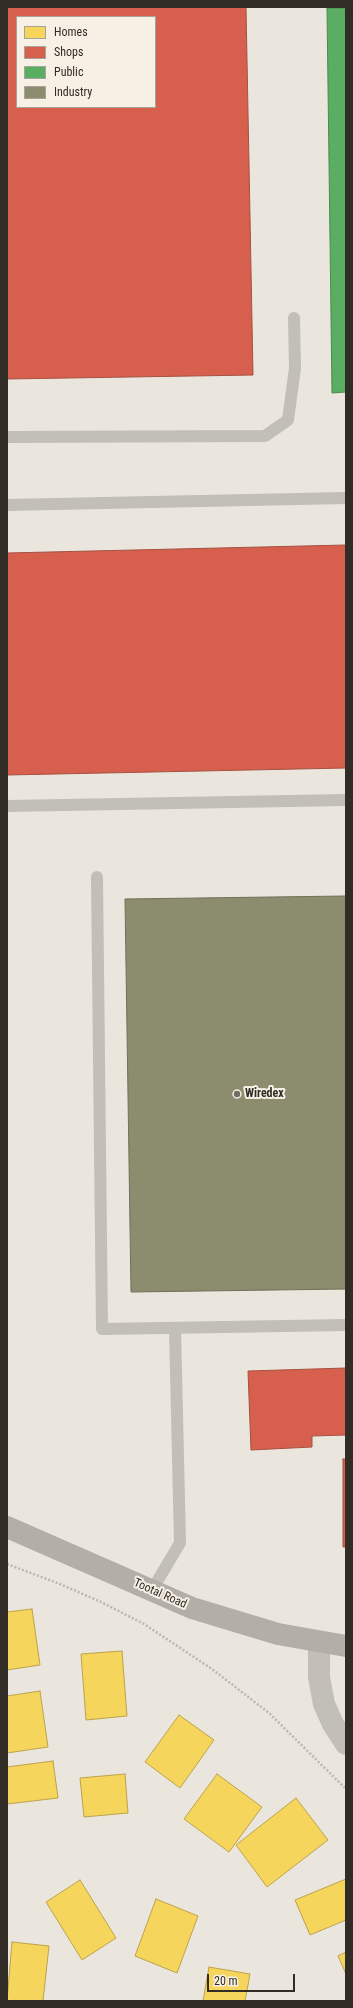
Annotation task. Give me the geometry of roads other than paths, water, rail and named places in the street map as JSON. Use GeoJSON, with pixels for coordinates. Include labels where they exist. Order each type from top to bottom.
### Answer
{"type":"FeatureCollection","features":[{"type":"Feature","properties":{"kind":"main road","name":"Tootal Road"},"geometry":{"type":"LineString","coordinates":[[7,1528],[192,1608],[235,1622],[319,1642],[346,1646]]}},
{"type":"Feature","properties":{"kind":"street"},"geometry":{"type":"LineString","coordinates":[[319,1642],[319,1677],[324,1704],[333,1724],[346,1744]]}},
{"type":"Feature","properties":{"kind":"lane"},"geometry":{"type":"LineString","coordinates":[[7,437],[265,436],[288,420],[295,368],[294,318]]}},
{"type":"Feature","properties":{"kind":"lane"},"geometry":{"type":"LineString","coordinates":[[7,505],[346,498]]}},
{"type":"Feature","properties":{"kind":"lane"},"geometry":{"type":"LineString","coordinates":[[7,806],[346,800]]}},
{"type":"Feature","properties":{"kind":"lane"},"geometry":{"type":"LineString","coordinates":[[97,877],[102,1329],[346,1325]]}},
{"type":"Feature","properties":{"kind":"lane"},"geometry":{"type":"LineString","coordinates":[[152,1590],[180,1543],[175,1328]]}},
{"type":"Feature","properties":{"kind":"place","name":"Wiredex"},"geometry":{"type":"Point","coordinates":[237,1094]}}]}
